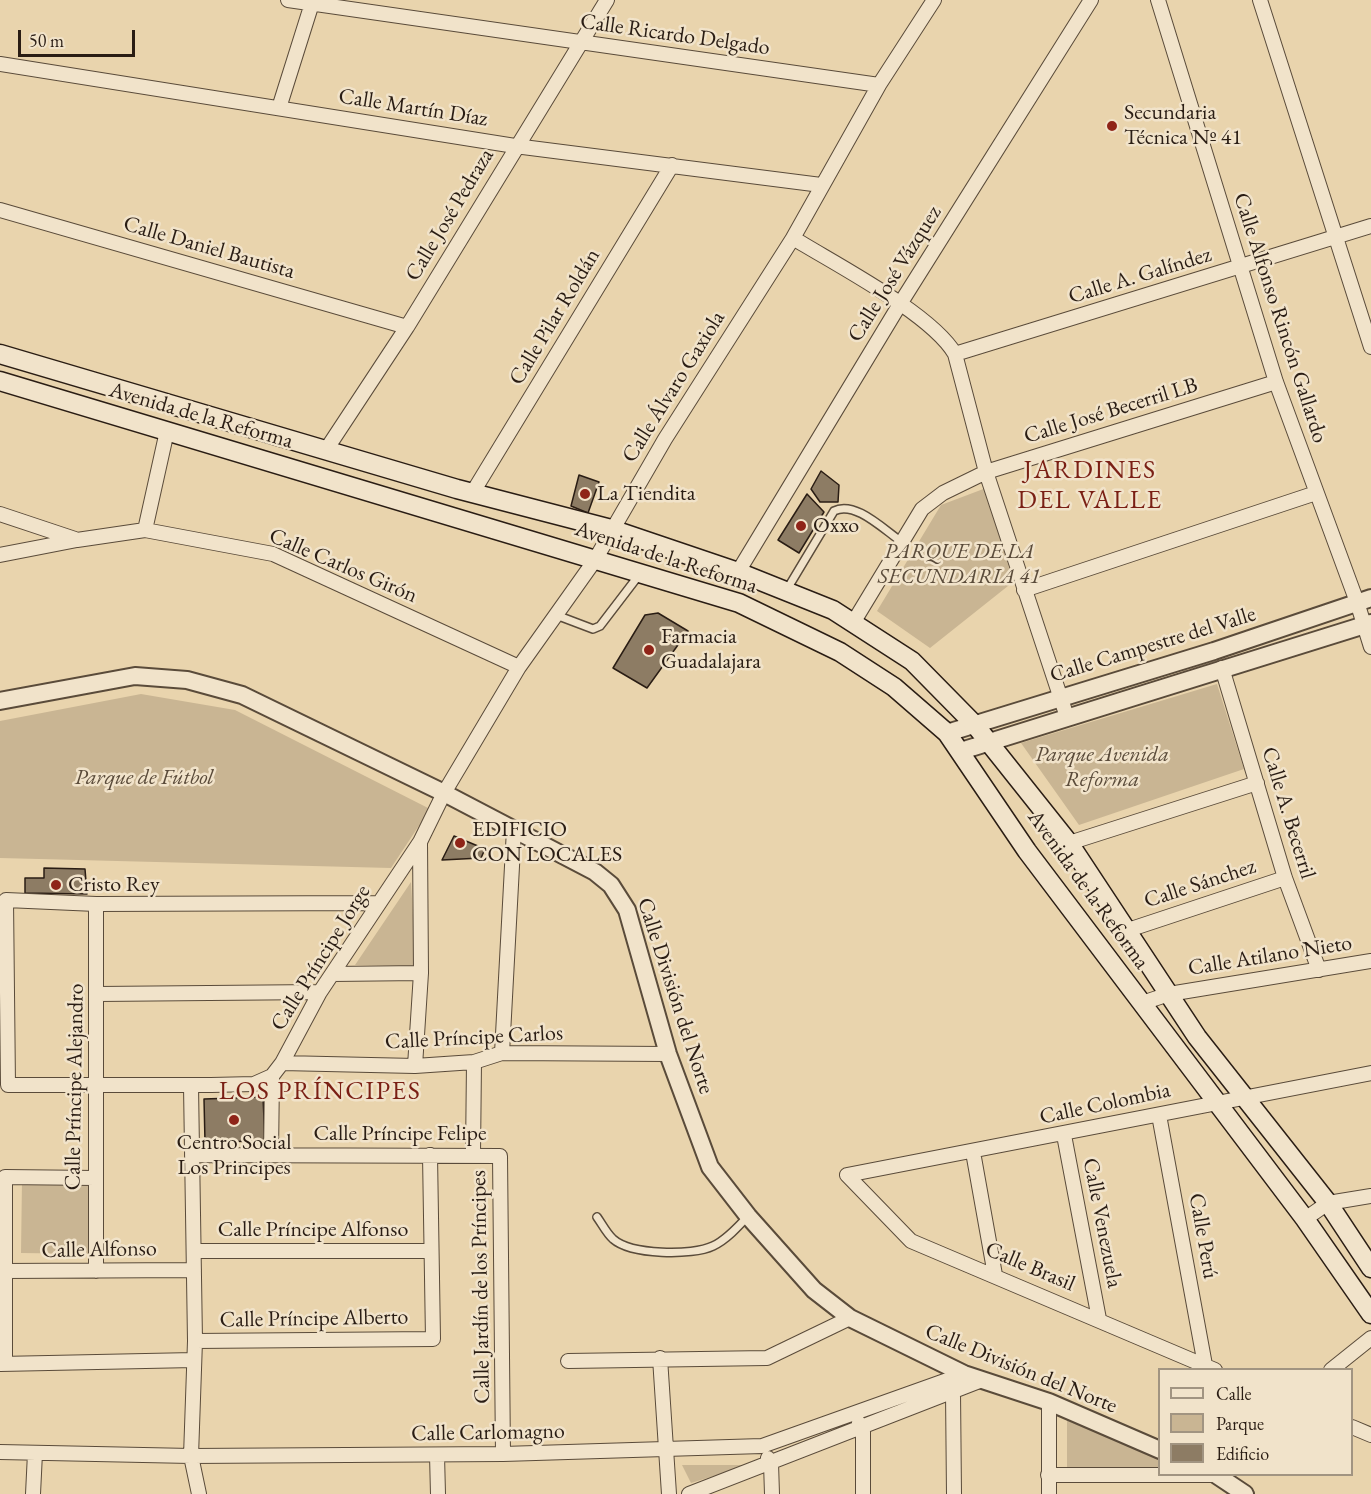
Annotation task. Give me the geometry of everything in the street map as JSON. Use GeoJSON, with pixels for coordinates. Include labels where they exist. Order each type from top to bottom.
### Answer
{"type":"FeatureCollection","features":[{"type":"Feature","properties":{"kind":"main road","name":"Avenida de la Reforma"},"geometry":{"type":"LineString","coordinates":[[0,354],[209,418],[611,529],[738,572],[833,610],[912,661],[975,724],[1069,843],[1197,1037],[1328,1203],[1371,1268]]}},
{"type":"Feature","properties":{"kind":"main road","name":"Avenida de la Reforma"},"geometry":{"type":"LineString","coordinates":[[0,381],[739,603],[840,652],[894,687],[947,733],[961,751],[1027,851],[1305,1219],[1371,1314]]}},
{"type":"Feature","properties":{"kind":"street","name":"Calle Ricardo Delgado"},"geometry":{"type":"LineString","coordinates":[[288,0],[879,85]]}},
{"type":"Feature","properties":{"kind":"street","name":"Calle José Pedraza"},"geometry":{"type":"LineString","coordinates":[[327,450],[407,327],[515,146],[607,0]]}},
{"type":"Feature","properties":{"kind":"street","name":"Calle Álvaro Gaxiola"},"geometry":{"type":"LineString","coordinates":[[444,793],[519,667],[595,560],[611,529],[793,238],[879,85],[934,0]]}},
{"type":"Feature","properties":{"kind":"street","name":"Calle José Vázquez"},"geometry":{"type":"LineString","coordinates":[[738,572],[900,304],[1091,0]]}},
{"type":"Feature","properties":{"kind":"street","name":"Calle Alfonso Rincón Gallardo"},"geometry":{"type":"LineString","coordinates":[[1158,0],[1276,382],[1316,493],[1364,600],[1371,647]]}},
{"type":"Feature","properties":{"kind":"street"},"geometry":{"type":"LineString","coordinates":[[1260,0],[1371,347]]}},
{"type":"Feature","properties":{"kind":"street"},"geometry":{"type":"LineString","coordinates":[[279,108],[312,2]]}},
{"type":"Feature","properties":{"kind":"street","name":"Calle Martín Díaz"},"geometry":{"type":"LineString","coordinates":[[0,64],[515,146],[821,185]]}},
{"type":"Feature","properties":{"kind":"street","name":"Calle Pilar Roldán"},"geometry":{"type":"LineString","coordinates":[[473,492],[672,165]]}},
{"type":"Feature","properties":{"kind":"street","name":"Calle Daniel Bautista"},"geometry":{"type":"LineString","coordinates":[[0,210],[407,327]]}},
{"type":"Feature","properties":{"kind":"street","name":"Calle A. Galíndez"},"geometry":{"type":"LineString","coordinates":[[956,354],[1336,239],[1371,226]]}},
{"type":"Feature","properties":{"kind":"street"},"geometry":{"type":"LineString","coordinates":[[793,238],[900,304],[946,339],[956,354],[986,472],[1067,717]]}},
{"type":"Feature","properties":{"kind":"street","name":"Calle José Becerril LB"},"geometry":{"type":"LineString","coordinates":[[853,623],[921,509],[943,494],[986,472],[1276,382]]}},
{"type":"Feature","properties":{"kind":"street"},"geometry":{"type":"LineString","coordinates":[[145,530],[167,431]]}},
{"type":"Feature","properties":{"kind":"street"},"geometry":{"type":"LineString","coordinates":[[1024,590],[1316,493]]}},
{"type":"Feature","properties":{"kind":"street"},"geometry":{"type":"LineString","coordinates":[[0,514],[76,540]]}},
{"type":"Feature","properties":{"kind":"street","name":"Calle Carlos Girón"},"geometry":{"type":"LineString","coordinates":[[0,555],[76,540],[145,530],[273,554],[519,667]]}},
{"type":"Feature","properties":{"kind":"street","name":"Calle Campestre del Valle"},"geometry":{"type":"LineString","coordinates":[[947,733],[1214,651],[1364,600]]}},
{"type":"Feature","properties":{"kind":"street","name":"Calle Campestre del Valle"},"geometry":{"type":"LineString","coordinates":[[961,751],[1368,624]]}},
{"type":"Feature","properties":{"kind":"street","name":"Calle A. Becerril"},"geometry":{"type":"LineString","coordinates":[[1222,668],[1285,878],[1319,969]]}},
{"type":"Feature","properties":{"kind":"street","name":"Calle División del Norte"},"geometry":{"type":"LineString","coordinates":[[0,701],[135,676],[162,676],[215,686],[242,695],[444,793],[595,872],[611,885],[627,910],[668,1054],[710,1167],[747,1216],[814,1290],[850,1318],[964,1374],[1049,1402],[1158,1449]]}},
{"type":"Feature","properties":{"kind":"street"},"geometry":{"type":"LineString","coordinates":[[1069,843],[1257,783]]}},
{"type":"Feature","properties":{"kind":"street","name":"Calle Príncipe Jorge"},"geometry":{"type":"LineString","coordinates":[[272,1076],[282,1063],[320,992],[420,842],[444,793]]}},
{"type":"Feature","properties":{"kind":"street"},"geometry":{"type":"LineString","coordinates":[[502,1053],[514,830]]}},
{"type":"Feature","properties":{"kind":"street"},"geometry":{"type":"LineString","coordinates":[[415,1066],[421,973],[420,842]]}},
{"type":"Feature","properties":{"kind":"street","name":"Calle Sánchez"},"geometry":{"type":"LineString","coordinates":[[1128,930],[1285,878]]}},
{"type":"Feature","properties":{"kind":"street"},"geometry":{"type":"LineString","coordinates":[[271,1155],[272,1076],[254,1084],[8,1085],[6,900],[96,904],[379,903]]}},
{"type":"Feature","properties":{"kind":"street","name":"Calle Príncipe Alejandro"},"geometry":{"type":"LineString","coordinates":[[96,904],[98,994],[94,1178],[96,1271]]}},
{"type":"Feature","properties":{"kind":"street","name":"Calle Atilano Nieto"},"geometry":{"type":"LineString","coordinates":[[1142,1003],[1169,994],[1371,961]]}},
{"type":"Feature","properties":{"kind":"street"},"geometry":{"type":"LineString","coordinates":[[332,974],[421,973]]}},
{"type":"Feature","properties":{"kind":"street"},"geometry":{"type":"LineString","coordinates":[[98,994],[320,992]]}},
{"type":"Feature","properties":{"kind":"street","name":"Calle Príncipe Carlos"},"geometry":{"type":"LineString","coordinates":[[282,1063],[415,1066],[474,1062],[502,1053],[668,1054]]}},
{"type":"Feature","properties":{"kind":"street"},"geometry":{"type":"LineString","coordinates":[[473,1154],[474,1062]]}},
{"type":"Feature","properties":{"kind":"street","name":"Calle Colombia"},"geometry":{"type":"LineString","coordinates":[[847,1175],[1064,1135],[1215,1102],[1371,1073]]}},
{"type":"Feature","properties":{"kind":"street"},"geometry":{"type":"LineString","coordinates":[[191,1086],[195,1341],[191,1456],[199,1494]]}},
{"type":"Feature","properties":{"kind":"street","name":"Calle Perú"},"geometry":{"type":"LineString","coordinates":[[1159,1115],[1210,1367]]}},
{"type":"Feature","properties":{"kind":"street","name":"Calle Venezuela"},"geometry":{"type":"LineString","coordinates":[[1064,1135],[1099,1319]]}},
{"type":"Feature","properties":{"kind":"street"},"geometry":{"type":"LineString","coordinates":[[974,1152],[995,1275]]}},
{"type":"Feature","properties":{"kind":"street","name":"Calle Príncipe Felipe"},"geometry":{"type":"LineString","coordinates":[[192,1155],[473,1154],[500,1156]]}},
{"type":"Feature","properties":{"kind":"street"},"geometry":{"type":"LineString","coordinates":[[430,1155],[431,1251]]}},
{"type":"Feature","properties":{"kind":"street","name":"Calle Jardín de los Príncipes"},"geometry":{"type":"LineString","coordinates":[[500,1156],[503,1454]]}},
{"type":"Feature","properties":{"kind":"street","name":"Calle Brasil"},"geometry":{"type":"LineString","coordinates":[[847,1175],[911,1241],[1210,1367]]}},
{"type":"Feature","properties":{"kind":"street"},"geometry":{"type":"LineString","coordinates":[[94,1178],[5,1177],[2,1364],[194,1360]]}},
{"type":"Feature","properties":{"kind":"street"},"geometry":{"type":"LineString","coordinates":[[1305,1219],[1328,1203],[1371,1196]]}},
{"type":"Feature","properties":{"kind":"street","name":"Calle Príncipe Alfonso"},"geometry":{"type":"LineString","coordinates":[[194,1251],[431,1251]]}},
{"type":"Feature","properties":{"kind":"street","name":"Calle Príncipe Alberto"},"geometry":{"type":"LineString","coordinates":[[195,1341],[433,1339],[431,1251]]}},
{"type":"Feature","properties":{"kind":"street","name":"Calle Alfonso"},"geometry":{"type":"LineString","coordinates":[[4,1272],[194,1270]]}},
{"type":"Feature","properties":{"kind":"street"},"geometry":{"type":"LineString","coordinates":[[568,1361],[767,1358],[850,1318]]}},
{"type":"Feature","properties":{"kind":"street"},"geometry":{"type":"LineString","coordinates":[[1334,1368],[1371,1338]]}},
{"type":"Feature","properties":{"kind":"street"},"geometry":{"type":"LineString","coordinates":[[660,1358],[669,1494]]}},
{"type":"Feature","properties":{"kind":"street","name":"Calle Carlomagno"},"geometry":{"type":"LineString","coordinates":[[0,1452],[191,1456],[437,1455],[762,1446],[964,1374]]}},
{"type":"Feature","properties":{"kind":"street"},"geometry":{"type":"LineString","coordinates":[[689,1494],[982,1380]]}},
{"type":"Feature","properties":{"kind":"street"},"geometry":{"type":"LineString","coordinates":[[953,1392],[954,1494]]}},
{"type":"Feature","properties":{"kind":"street"},"geometry":{"type":"LineString","coordinates":[[1048,1494],[1049,1402]]}},
{"type":"Feature","properties":{"kind":"street"},"geometry":{"type":"LineString","coordinates":[[852,1414],[862,1428],[863,1494]]}},
{"type":"Feature","properties":{"kind":"street"},"geometry":{"type":"LineString","coordinates":[[1353,1427],[1371,1435]]}},
{"type":"Feature","properties":{"kind":"street"},"geometry":{"type":"LineString","coordinates":[[762,1446],[771,1463],[772,1494]]}},
{"type":"Feature","properties":{"kind":"street"},"geometry":{"type":"LineString","coordinates":[[33,1494],[34,1453]]}},
{"type":"Feature","properties":{"kind":"street"},"geometry":{"type":"LineString","coordinates":[[437,1455],[438,1494]]}},
{"type":"Feature","properties":{"kind":"street"},"geometry":{"type":"LineString","coordinates":[[1048,1475],[1158,1475]]}},
{"type":"Feature","properties":{"kind":"street"},"geometry":{"type":"LineString","coordinates":[[1218,1476],[1245,1494]]}},
{"type":"Feature","properties":{"kind":"lane"},"geometry":{"type":"LineString","coordinates":[[786,591],[834,511],[842,507],[852,508],[902,542]]}},
{"type":"Feature","properties":{"kind":"lane"},"geometry":{"type":"LineString","coordinates":[[556,615],[584,628],[593,629],[600,626],[640,574]]}},
{"type":"Feature","properties":{"kind":"lane"},"geometry":{"type":"LineString","coordinates":[[597,1217],[613,1239],[627,1248],[645,1251],[686,1251],[713,1246],[737,1229],[747,1216]]}},
{"type":"Feature","properties":{"kind":"green space","name":"PARQUE DE LA SECUNDARIA 41"},"geometry":{"type":"Polygon","coordinates":[[[986,488],[1013,582],[930,648],[877,611],[941,505],[986,488]]]}},
{"type":"Feature","properties":{"kind":"green space","name":"Parque Avenida Reforma"},"geometry":{"type":"Polygon","coordinates":[[[1217,684],[1244,769],[1079,825],[1021,743],[1217,684]]]}},
{"type":"Feature","properties":{"kind":"green space","name":"Parque de Fútbol"},"geometry":{"type":"Polygon","coordinates":[[[141,694],[235,710],[430,809],[391,868],[0,858],[0,721],[141,694]]]}},
{"type":"Feature","properties":{"kind":"green space"},"geometry":{"type":"Polygon","coordinates":[[[411,882],[416,966],[355,965],[411,882]]]}},
{"type":"Feature","properties":{"kind":"green space"},"geometry":{"type":"Polygon","coordinates":[[[22,1180],[92,1181],[92,1254],[21,1253],[22,1180]]]}},
{"type":"Feature","properties":{"kind":"green space"},"geometry":{"type":"Polygon","coordinates":[[[1067,1418],[1158,1457],[1158,1471],[1067,1469],[1067,1418]]]}},
{"type":"Feature","properties":{"kind":"green space"},"geometry":{"type":"Polygon","coordinates":[[[682,1465],[750,1465],[691,1483],[682,1465]]]}},
{"type":"Feature","properties":{"kind":"building"},"geometry":{"type":"Polygon","coordinates":[[[821,471],[839,485],[838,502],[820,502],[811,489],[821,471]]]}},
{"type":"Feature","properties":{"kind":"building","name":"La Tiendita"},"geometry":{"type":"Polygon","coordinates":[[[579,475],[599,482],[588,513],[571,506],[579,475]]]}},
{"type":"Feature","properties":{"kind":"building","name":"Oxxo"},"geometry":{"type":"Polygon","coordinates":[[[807,494],[824,512],[799,553],[778,540],[807,494]]]}},
{"type":"Feature","properties":{"kind":"building","name":"Farmacia Guadalajara"},"geometry":{"type":"Polygon","coordinates":[[[658,613],[688,631],[647,688],[613,668],[645,615],[658,613]]]}},
{"type":"Feature","properties":{"kind":"building","name":"EDIFICIO CON LOCALES"},"geometry":{"type":"Polygon","coordinates":[[[454,836],[485,849],[481,858],[442,860],[454,836]]]}},
{"type":"Feature","properties":{"kind":"building","name":"Cristo Rey"},"geometry":{"type":"Polygon","coordinates":[[[44,868],[85,869],[87,894],[25,893],[25,878],[44,878],[44,868]]]}},
{"type":"Feature","properties":{"kind":"building","name":"Centro Social Los Principes"},"geometry":{"type":"Polygon","coordinates":[[[263,1097],[265,1141],[205,1142],[204,1099],[263,1097]]]}},
{"type":"Feature","properties":{"kind":"place","name":"Secundaria Técnica Nº 41"},"geometry":{"type":"Point","coordinates":[1112,126]}},
{"type":"Feature","properties":{"kind":"place","name":"La Tiendita"},"geometry":{"type":"Point","coordinates":[585,494]}},
{"type":"Feature","properties":{"kind":"place","name":"Oxxo"},"geometry":{"type":"Point","coordinates":[801,526]}},
{"type":"Feature","properties":{"kind":"place","name":"Farmacia Guadalajara"},"geometry":{"type":"Point","coordinates":[649,650]}},
{"type":"Feature","properties":{"kind":"place","name":"EDIFICIO CON LOCALES"},"geometry":{"type":"Point","coordinates":[460,843]}},
{"type":"Feature","properties":{"kind":"place","name":"Cristo Rey"},"geometry":{"type":"Point","coordinates":[56,885]}},
{"type":"Feature","properties":{"kind":"place","name":"Centro Social Los Principes"},"geometry":{"type":"Point","coordinates":[234,1120]}},
{"type":"Feature","properties":{"kind":"district","name":"JARDINES DEL VALLE"},"geometry":{"type":"Point","coordinates":[1090,486]}},
{"type":"Feature","properties":{"kind":"district","name":"LOS PRÍNCIPES"},"geometry":{"type":"Point","coordinates":[320,1092]}}]}
